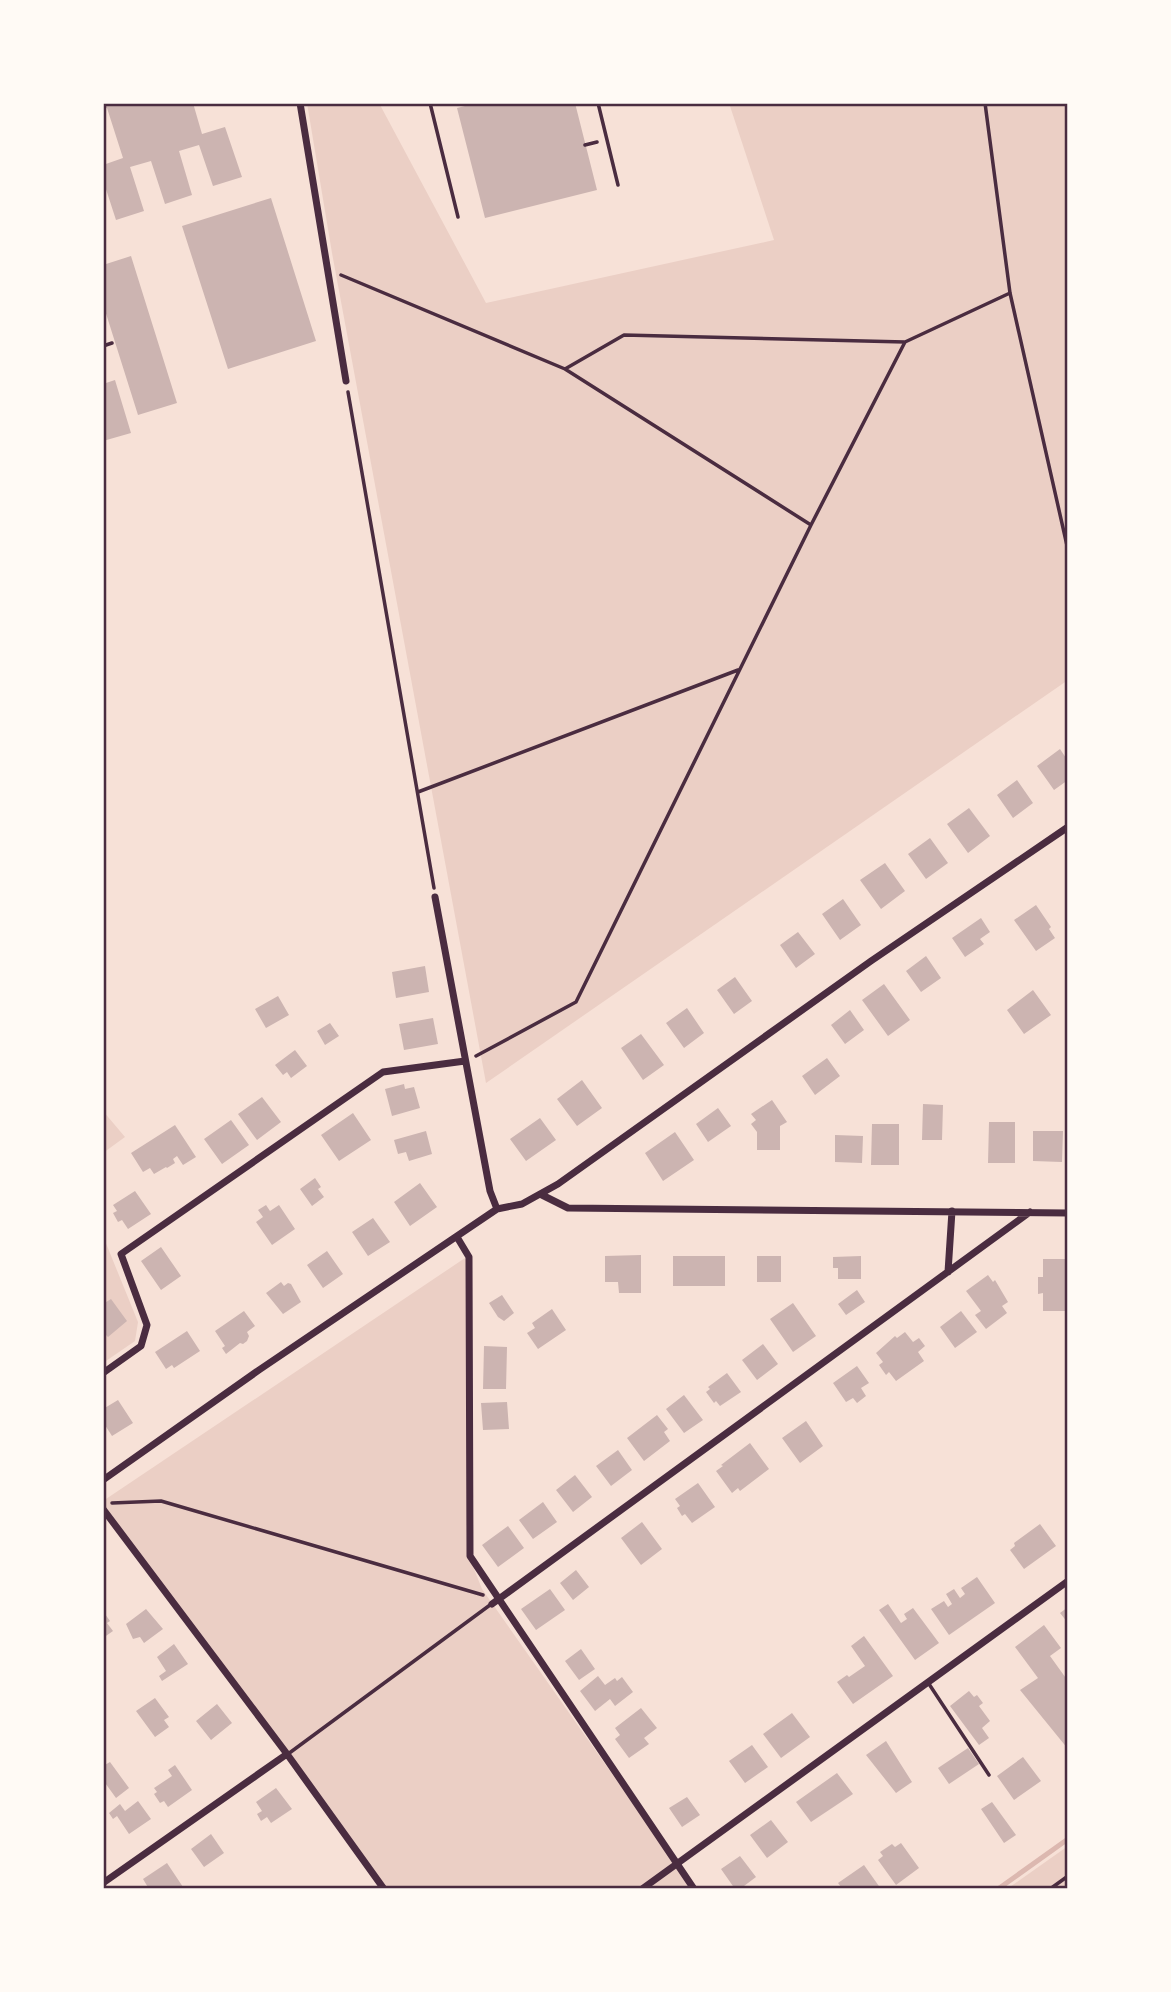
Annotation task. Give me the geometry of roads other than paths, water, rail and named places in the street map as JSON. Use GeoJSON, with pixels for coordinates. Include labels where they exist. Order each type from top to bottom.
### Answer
{"type":"FeatureCollection","features":[{"type":"Feature","properties":{"kind":"street"},"geometry":{"type":"LineString","coordinates":[[300,103],[346,380]]}},
{"type":"Feature","properties":{"kind":"street"},"geometry":{"type":"LineString","coordinates":[[103,1480],[259,1370],[498,1209],[522,1205],[542,1195],[871,961],[1068,828]]}},
{"type":"Feature","properties":{"kind":"street"},"geometry":{"type":"LineString","coordinates":[[435,897],[490,1191],[498,1209]]}},
{"type":"Feature","properties":{"kind":"street"},"geometry":{"type":"LineString","coordinates":[[103,1373],[141,1346],[147,1325],[121,1254],[383,1072],[466,1061]]}},
{"type":"Feature","properties":{"kind":"street"},"geometry":{"type":"LineString","coordinates":[[542,1195],[568,1208],[1068,1213]]}},
{"type":"Feature","properties":{"kind":"street"},"geometry":{"type":"LineString","coordinates":[[948,1272],[952,1211]]}},
{"type":"Feature","properties":{"kind":"street"},"geometry":{"type":"LineString","coordinates":[[495,1602],[1030,1212]]}},
{"type":"Feature","properties":{"kind":"street"},"geometry":{"type":"LineString","coordinates":[[457,1237],[469,1257],[470,1556],[495,1602],[694,1889]]}},
{"type":"Feature","properties":{"kind":"street"},"geometry":{"type":"LineString","coordinates":[[103,1509],[287,1754],[384,1889]]}},
{"type":"Feature","properties":{"kind":"street"},"geometry":{"type":"LineString","coordinates":[[642,1889],[1068,1581]]}},
{"type":"Feature","properties":{"kind":"street"},"geometry":{"type":"LineString","coordinates":[[103,1883],[287,1754]]}},
{"type":"Feature","properties":{"kind":"lane"},"geometry":{"type":"LineString","coordinates":[[430,103],[458,218]]}},
{"type":"Feature","properties":{"kind":"lane"},"geometry":{"type":"LineString","coordinates":[[598,103],[618,185]]}},
{"type":"Feature","properties":{"kind":"lane"},"geometry":{"type":"LineString","coordinates":[[287,1754],[495,1602]]}},
{"type":"Feature","properties":{"kind":"lane"},"geometry":{"type":"LineString","coordinates":[[927,1682],[989,1774]]}},
{"type":"Feature","properties":{"kind":"waterway"},"geometry":{"type":"LineString","coordinates":[[998,1889],[1068,1839]]}}]}
